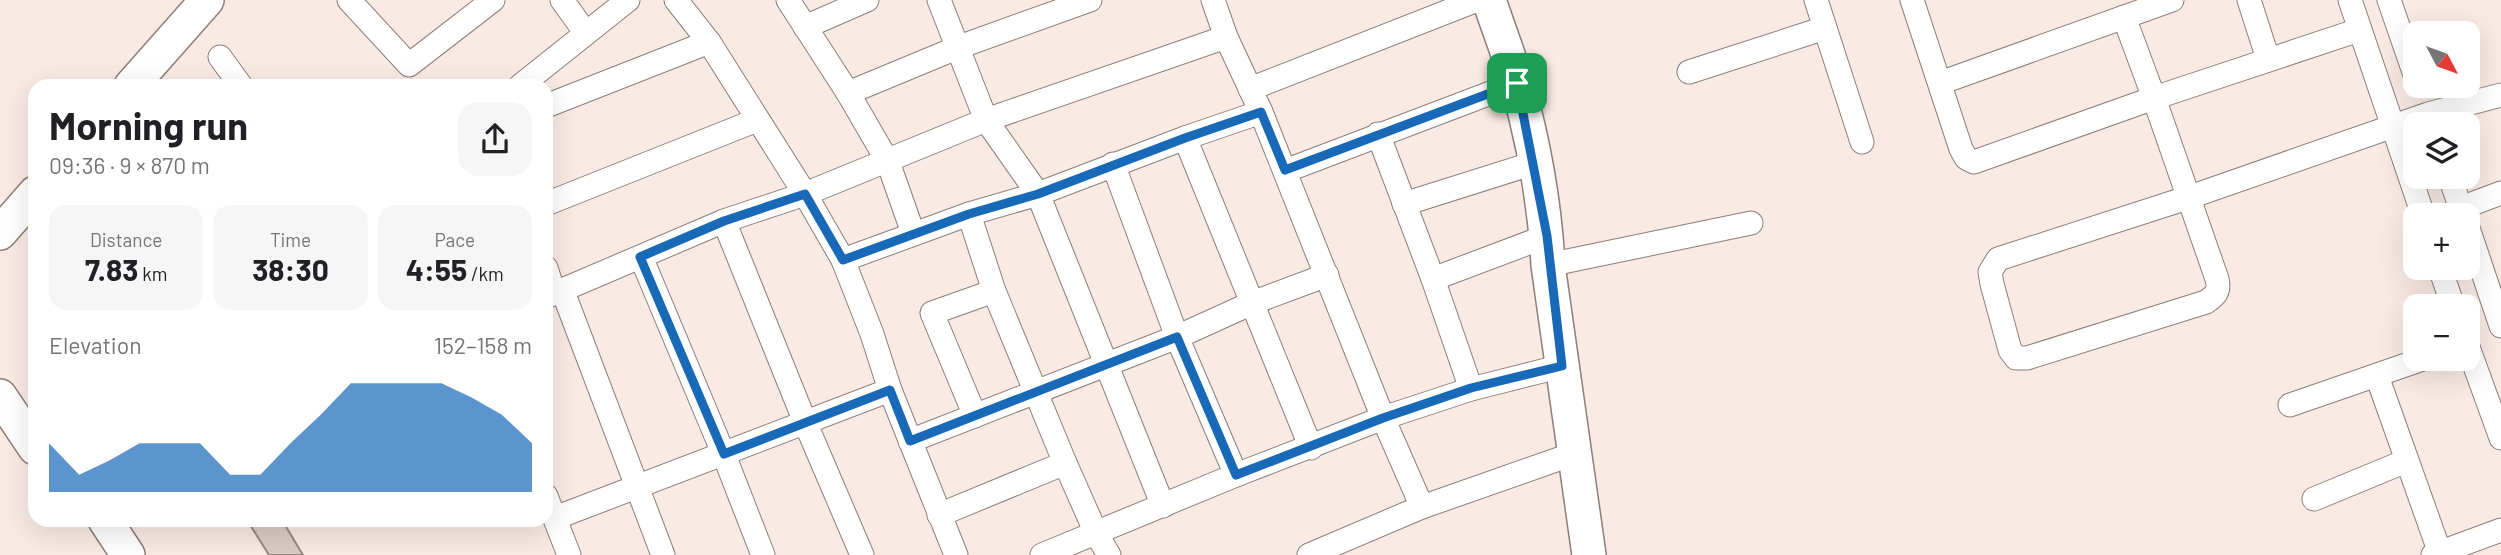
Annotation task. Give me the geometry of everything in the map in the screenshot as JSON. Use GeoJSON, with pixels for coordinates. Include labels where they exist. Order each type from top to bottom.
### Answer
{"type":"FeatureCollection","features":[{"type":"Feature","properties":{"kind":"street"},"geometry":{"type":"LineString","coordinates":[[137,79],[207,0]]}},
{"type":"Feature","properties":{"kind":"street"},"geometry":{"type":"LineString","coordinates":[[349,0],[410,65],[493,0]]}},
{"type":"Feature","properties":{"kind":"street"},"geometry":{"type":"LineString","coordinates":[[562,0],[585,32]]}},
{"type":"Feature","properties":{"kind":"street"},"geometry":{"type":"LineString","coordinates":[[528,79],[628,0]]}},
{"type":"Feature","properties":{"kind":"street"},"geometry":{"type":"LineString","coordinates":[[676,0],[709,42],[805,194],[843,260],[872,334],[890,390],[956,555]]}},
{"type":"Feature","properties":{"kind":"street"},"geometry":{"type":"LineString","coordinates":[[788,0],[848,93],[888,162],[914,233]]}},
{"type":"Feature","properties":{"kind":"street"},"geometry":{"type":"LineString","coordinates":[[805,27],[867,0]]}},
{"type":"Feature","properties":{"kind":"street"},"geometry":{"type":"LineString","coordinates":[[939,0],[986,120],[1038,194],[1163,506]]}},
{"type":"Feature","properties":{"kind":"street"},"geometry":{"type":"LineString","coordinates":[[848,93],[959,47],[1090,0]]}},
{"type":"Feature","properties":{"kind":"street"},"geometry":{"type":"LineString","coordinates":[[1250,89],[1476,0]]}},
{"type":"Feature","properties":{"kind":"street"},"geometry":{"type":"LineString","coordinates":[[1489,0],[1517,83],[1534,163],[1589,555]]}},
{"type":"Feature","properties":{"kind":"street"},"geometry":{"type":"LineString","coordinates":[[1816,0],[1862,142]]}},
{"type":"Feature","properties":{"kind":"street"},"geometry":{"type":"LineString","coordinates":[[1913,0],[1961,149],[1966,158],[1974,162],[2154,98],[2359,30]]}},
{"type":"Feature","properties":{"kind":"street"},"geometry":{"type":"LineString","coordinates":[[1940,83],[2172,0]]}},
{"type":"Feature","properties":{"kind":"street"},"geometry":{"type":"LineString","coordinates":[[2249,0],[2268,59]]}},
{"type":"Feature","properties":{"kind":"street"},"geometry":{"type":"LineString","coordinates":[[2350,0],[2419,203]]}},
{"type":"Feature","properties":{"kind":"street"},"geometry":{"type":"LineString","coordinates":[[2389,0],[2403,40]]}},
{"type":"Feature","properties":{"kind":"street"},"geometry":{"type":"LineString","coordinates":[[1219,2],[1226,37],[1261,112],[1383,418],[1422,507]]}},
{"type":"Feature","properties":{"kind":"street"},"geometry":{"type":"LineString","coordinates":[[2124,17],[2190,197],[2219,286],[2216,295],[2206,302],[2027,358],[2016,358],[2010,350],[1992,284],[1990,272],[1997,259],[2190,197],[2403,125]]}},
{"type":"Feature","properties":{"kind":"street"},"geometry":{"type":"LineString","coordinates":[[1689,72],[1825,28]]}},
{"type":"Feature","properties":{"kind":"street"},"geometry":{"type":"LineString","coordinates":[[663,555],[554,293],[724,221],[805,194],[986,120],[1226,37]]}},
{"type":"Feature","properties":{"kind":"street"},"geometry":{"type":"LineString","coordinates":[[553,103],[709,42]]}},
{"type":"Feature","properties":{"kind":"street"},"geometry":{"type":"LineString","coordinates":[[220,58],[236,79]]}},
{"type":"Feature","properties":{"kind":"street"},"geometry":{"type":"LineString","coordinates":[[1285,170],[1517,83]]}},
{"type":"Feature","properties":{"kind":"street"},"geometry":{"type":"LineString","coordinates":[[2451,112],[2501,95]]}},
{"type":"Feature","properties":{"kind":"street"},"geometry":{"type":"LineString","coordinates":[[843,260],[969,214],[1038,194],[1113,164],[1261,112]]}},
{"type":"Feature","properties":{"kind":"street"},"geometry":{"type":"LineString","coordinates":[[553,201],[757,120]]}},
{"type":"Feature","properties":{"kind":"street"},"geometry":{"type":"LineString","coordinates":[[1378,134],[1471,388]]}},
{"type":"Feature","properties":{"kind":"street"},"geometry":{"type":"LineString","coordinates":[[1185,138],[1311,447]]}},
{"type":"Feature","properties":{"kind":"street"},"geometry":{"type":"LineString","coordinates":[[1404,204],[1534,163]]}},
{"type":"Feature","properties":{"kind":"street"},"geometry":{"type":"LineString","coordinates":[[1113,164],[1177,337],[1236,475]]}},
{"type":"Feature","properties":{"kind":"street"},"geometry":{"type":"LineString","coordinates":[[2480,207],[2501,193]]}},
{"type":"Feature","properties":{"kind":"street"},"geometry":{"type":"LineString","coordinates":[[0,233],[28,201]]}},
{"type":"Feature","properties":{"kind":"street"},"geometry":{"type":"LineString","coordinates":[[969,214],[994,291],[1065,463],[1096,533],[1109,555]]}},
{"type":"Feature","properties":{"kind":"street"},"geometry":{"type":"LineString","coordinates":[[724,221],[862,555]]}},
{"type":"Feature","properties":{"kind":"street"},"geometry":{"type":"LineString","coordinates":[[1433,279],[1548,251],[1751,223]]}},
{"type":"Feature","properties":{"kind":"street"},"geometry":{"type":"LineString","coordinates":[[640,257],[724,454],[763,555]]}},
{"type":"Feature","properties":{"kind":"street"},"geometry":{"type":"LineString","coordinates":[[2480,264],[2501,326]]}},
{"type":"Feature","properties":{"kind":"street"},"geometry":{"type":"LineString","coordinates":[[910,441],[1177,337],[1252,303],[1327,275]]}},
{"type":"Feature","properties":{"kind":"street"},"geometry":{"type":"LineString","coordinates":[[975,416],[932,313],[994,291]]}},
{"type":"Feature","properties":{"kind":"street"},"geometry":{"type":"LineString","coordinates":[[1042,555],[1383,418],[1471,388],[1562,366]]}},
{"type":"Feature","properties":{"kind":"street"},"geometry":{"type":"LineString","coordinates":[[2290,405],[2403,366]]}},
{"type":"Feature","properties":{"kind":"street"},"geometry":{"type":"LineString","coordinates":[[0,369],[28,403]]}},
{"type":"Feature","properties":{"kind":"street"},"geometry":{"type":"LineString","coordinates":[[2477,371],[2501,438]]}},
{"type":"Feature","properties":{"kind":"street"},"geometry":{"type":"LineString","coordinates":[[2376,376],[2437,554],[2501,530]]}},
{"type":"Feature","properties":{"kind":"street"},"geometry":{"type":"LineString","coordinates":[[555,518],[890,390]]}},
{"type":"Feature","properties":{"kind":"street"},"geometry":{"type":"LineString","coordinates":[[0,396],[28,437]]}},
{"type":"Feature","properties":{"kind":"street"},"geometry":{"type":"LineString","coordinates":[[1309,555],[1422,507],[1573,454]]}},
{"type":"Feature","properties":{"kind":"street"},"geometry":{"type":"LineString","coordinates":[[2314,499],[2406,461]]}},
{"type":"Feature","properties":{"kind":"street"},"geometry":{"type":"LineString","coordinates":[[939,515],[1065,463]]}},
{"type":"Feature","properties":{"kind":"street"},"geometry":{"type":"LineString","coordinates":[[553,513],[569,555]]}},
{"type":"Feature","properties":{"kind":"street"},"geometry":{"type":"LineString","coordinates":[[84,527],[102,555]]}},
{"type":"Feature","properties":{"kind":"street"},"geometry":{"type":"LineString","coordinates":[[110,527],[128,555]]}},
{"type":"Feature","properties":{"kind":"building"},"geometry":{"type":"Polygon","coordinates":[[[251,527],[286,527],[303,555],[269,555],[251,527]]]}},
{"type":"Feature","properties":{"kind":"route"},"geometry":{"type":"LineString","coordinates":[[1517,83],[1547,236],[1548,265],[1562,366],[1471,388],[1383,418],[1236,475],[1177,337],[910,441],[890,390],[724,454],[640,257],[724,221],[805,194],[843,260],[969,214],[1038,194],[1113,164],[1261,112],[1285,170],[1517,83]]}}]}
